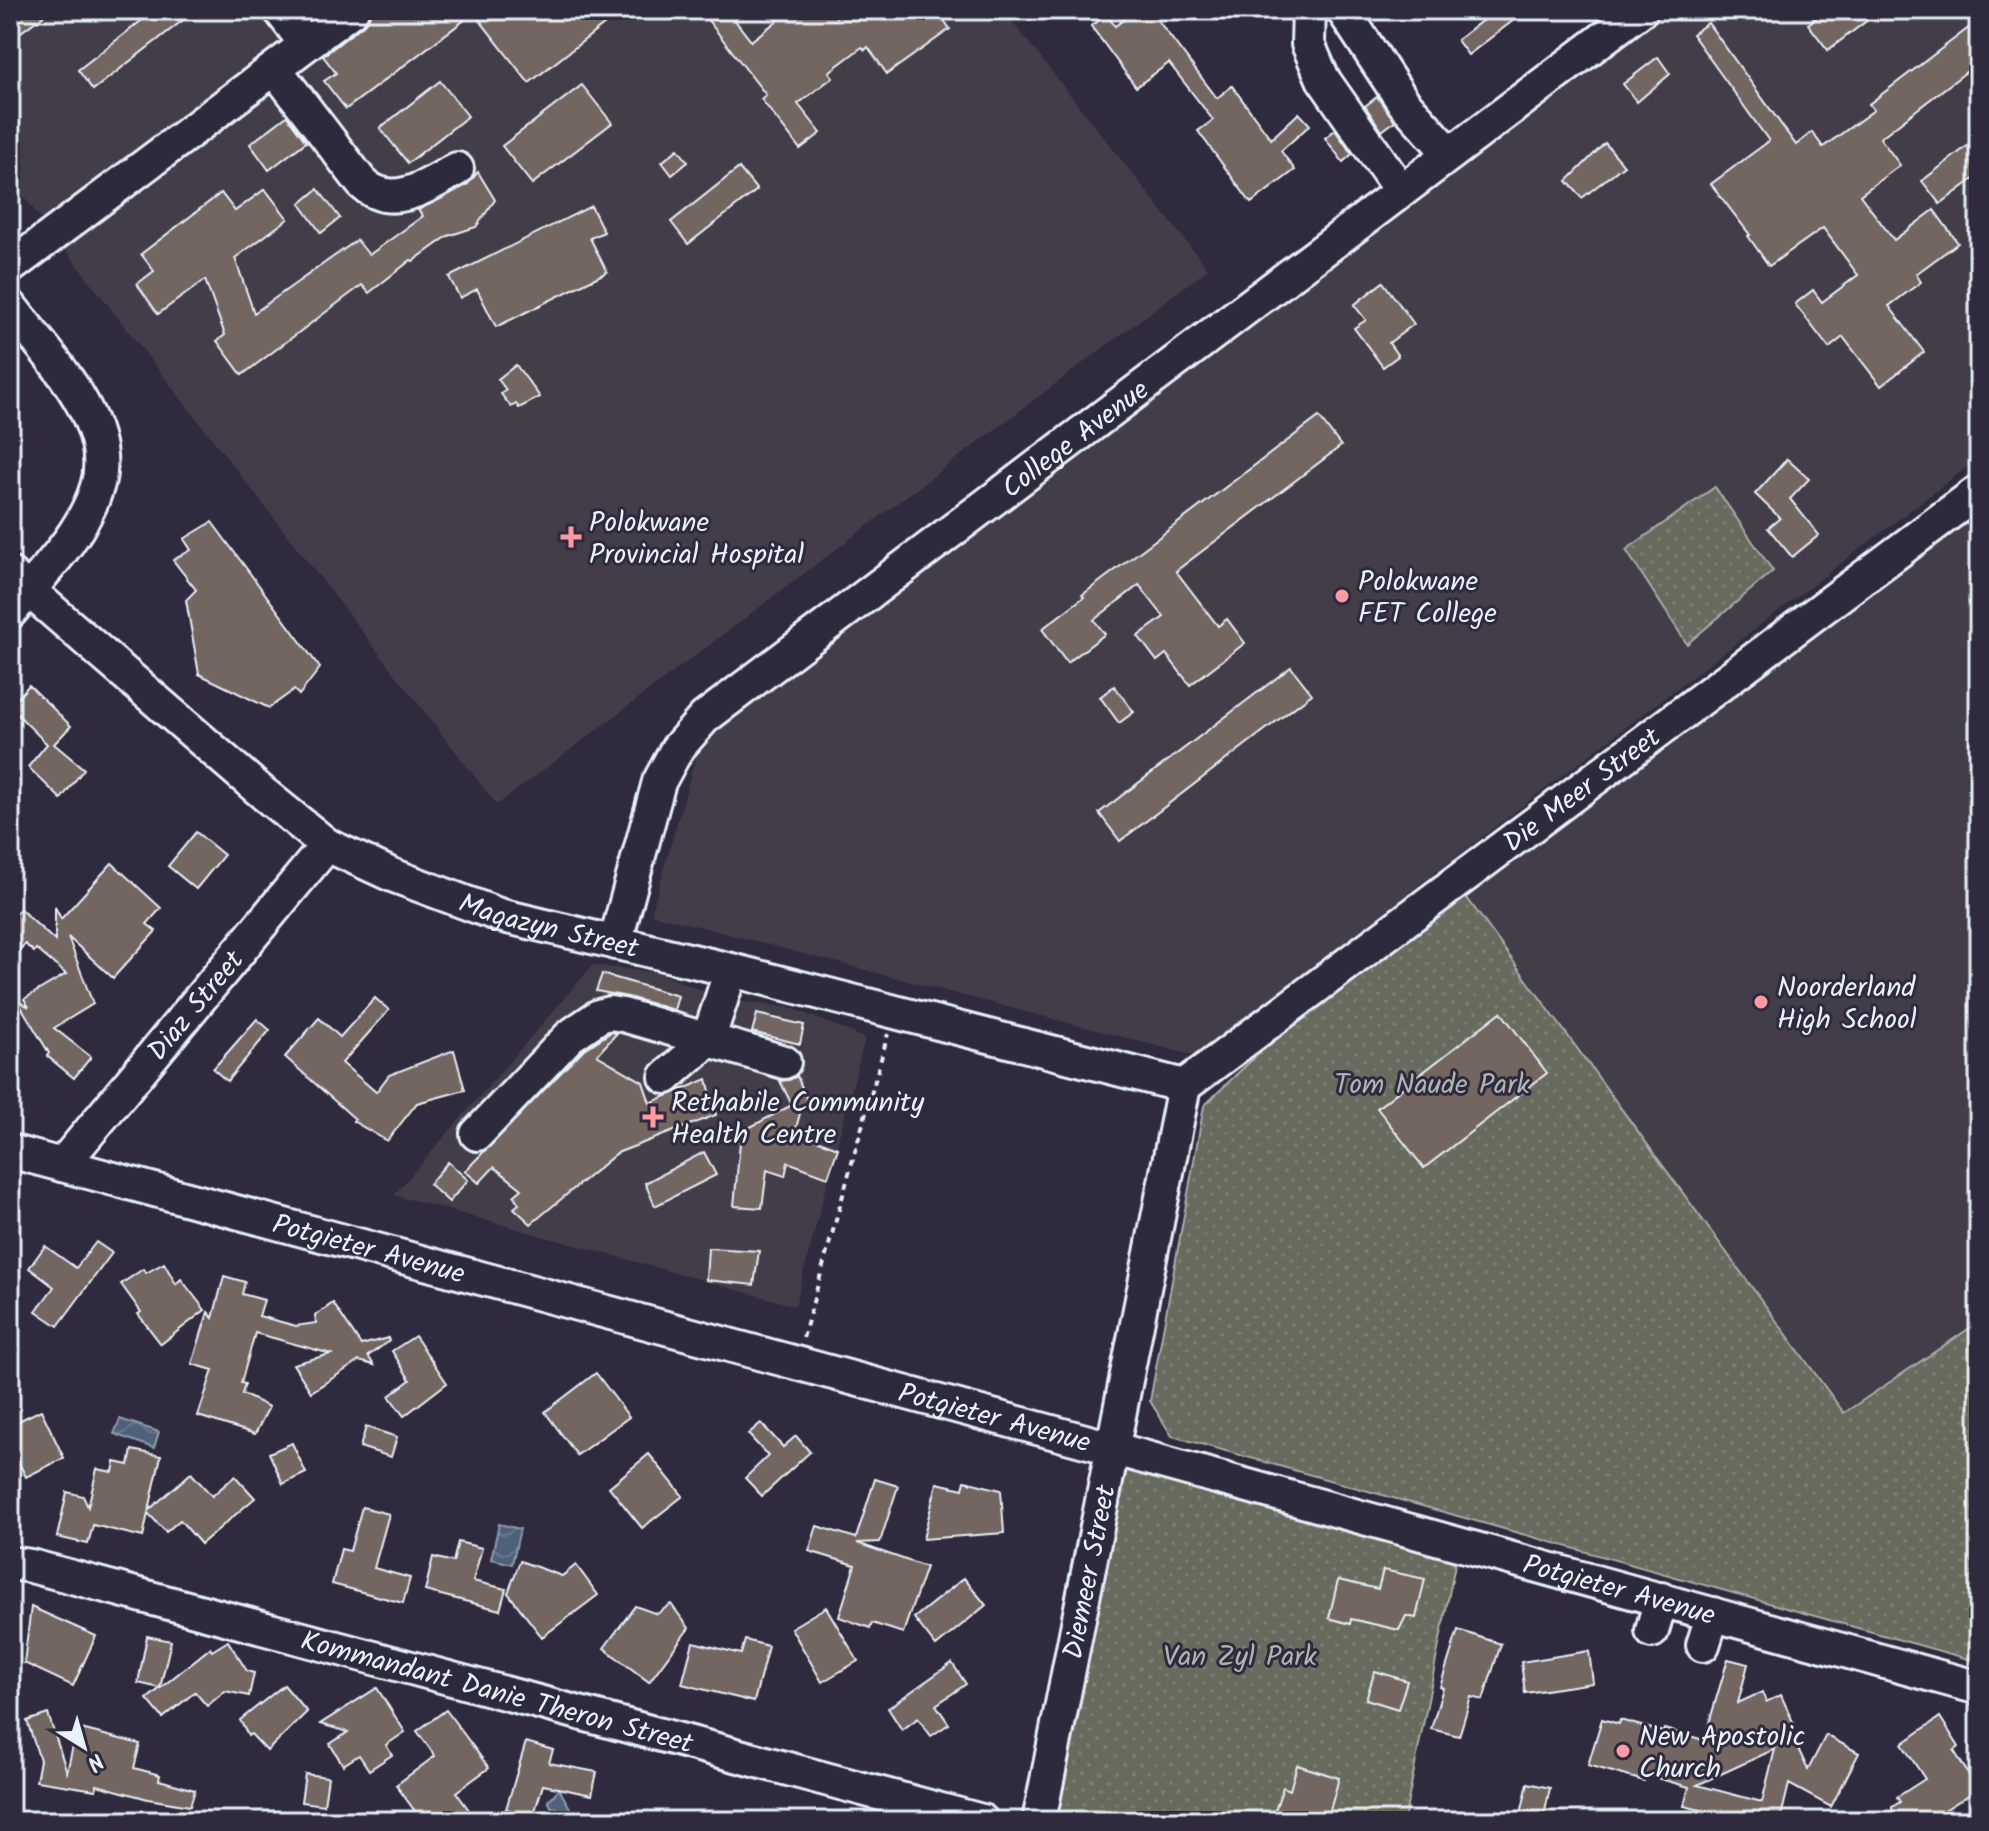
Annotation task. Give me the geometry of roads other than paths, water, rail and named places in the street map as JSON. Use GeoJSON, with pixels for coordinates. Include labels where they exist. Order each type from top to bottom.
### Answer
{"type":"FeatureCollection","features":[{"type":"Feature","properties":{"kind":"street"},"geometry":{"type":"LineString","coordinates":[[280,10],[306,44]]}},
{"type":"Feature","properties":{"kind":"street"},"geometry":{"type":"LineString","coordinates":[[10,267],[352,10]]}},
{"type":"Feature","properties":{"kind":"street"},"geometry":{"type":"LineString","coordinates":[[1309,10],[1308,44],[1323,79],[1401,191]]}},
{"type":"Feature","properties":{"kind":"street"},"geometry":{"type":"LineString","coordinates":[[1343,10],[1404,103],[1450,154]]}},
{"type":"Feature","properties":{"kind":"street","name":"College Avenue"},"geometry":{"type":"LineString","coordinates":[[615,943],[659,782],[677,749],[704,718],[1641,10]]}},
{"type":"Feature","properties":{"kind":"street"},"geometry":{"type":"LineString","coordinates":[[275,69],[373,194],[398,196],[430,184],[457,169]]}},
{"type":"Feature","properties":{"kind":"street"},"geometry":{"type":"LineString","coordinates":[[10,306],[76,392],[90,418],[101,470],[97,489],[66,544],[16,592]]}},
{"type":"Feature","properties":{"kind":"street","name":"Die Meer Street"},"geometry":{"type":"LineString","coordinates":[[1184,1086],[1979,491]]}},
{"type":"Feature","properties":{"kind":"street","name":"Magazyn Street"},"geometry":{"type":"LineString","coordinates":[[16,592],[327,845],[392,875],[499,915],[731,970],[1184,1086]]}},
{"type":"Feature","properties":{"kind":"street","name":"Diaz Street"},"geometry":{"type":"LineString","coordinates":[[62,1165],[327,845]]}},
{"type":"Feature","properties":{"kind":"street"},"geometry":{"type":"LineString","coordinates":[[666,1077],[708,1040],[731,970]]}},
{"type":"Feature","properties":{"kind":"street"},"geometry":{"type":"LineString","coordinates":[[477,1134],[570,1036],[599,1016],[610,1013],[784,1062]]}},
{"type":"Feature","properties":{"kind":"street","name":"Diemeer Street"},"geometry":{"type":"LineString","coordinates":[[1039,1821],[1184,1086]]}},
{"type":"Feature","properties":{"kind":"street","name":"Potgieter Avenue"},"geometry":{"type":"LineString","coordinates":[[10,1151],[1111,1448],[1979,1688]]}},
{"type":"Feature","properties":{"kind":"street","name":"Kommandant Danie Theron Street"},"geometry":{"type":"LineString","coordinates":[[10,1563],[31,1566],[982,1821]]}},
{"type":"Feature","properties":{"kind":"street"},"geometry":{"type":"LineString","coordinates":[[1652,1631],[1661,1599]]}},
{"type":"Feature","properties":{"kind":"street"},"geometry":{"type":"LineString","coordinates":[[1703,1645],[1713,1614]]}},
{"type":"Feature","properties":{"kind":"water"},"geometry":{"type":"Polygon","coordinates":[[[120,1419],[159,1432],[154,1448],[114,1434],[120,1419]]]}},
{"type":"Feature","properties":{"kind":"water"},"geometry":{"type":"Polygon","coordinates":[[[499,1524],[520,1529],[512,1564],[491,1559],[499,1524]]]}},
{"type":"Feature","properties":{"kind":"water"},"geometry":{"type":"Polygon","coordinates":[[[559,1789],[574,1815],[559,1821],[548,1801],[559,1789]]]}},
{"type":"Feature","properties":{"kind":"place","name":"Polokwane Provincial Hospital"},"geometry":{"type":"Point","coordinates":[571,537]}},
{"type":"Feature","properties":{"kind":"place","name":"Polokwane FET College"},"geometry":{"type":"Point","coordinates":[1342,596]}},
{"type":"Feature","properties":{"kind":"place","name":"Noorderland High School"},"geometry":{"type":"Point","coordinates":[1761,1002]}},
{"type":"Feature","properties":{"kind":"place","name":"Rethabile Community Health Centre"},"geometry":{"type":"Point","coordinates":[653,1117]}},
{"type":"Feature","properties":{"kind":"place","name":"New Apostolic Church"},"geometry":{"type":"Point","coordinates":[1623,1751]}},
{"type":"Feature","properties":{"kind":"park label","name":"Tom Naude Park"},"geometry":{"type":"Point","coordinates":[1432,1083]}},
{"type":"Feature","properties":{"kind":"park label","name":"Van Zyl Park"},"geometry":{"type":"Point","coordinates":[1240,1655]}}]}
